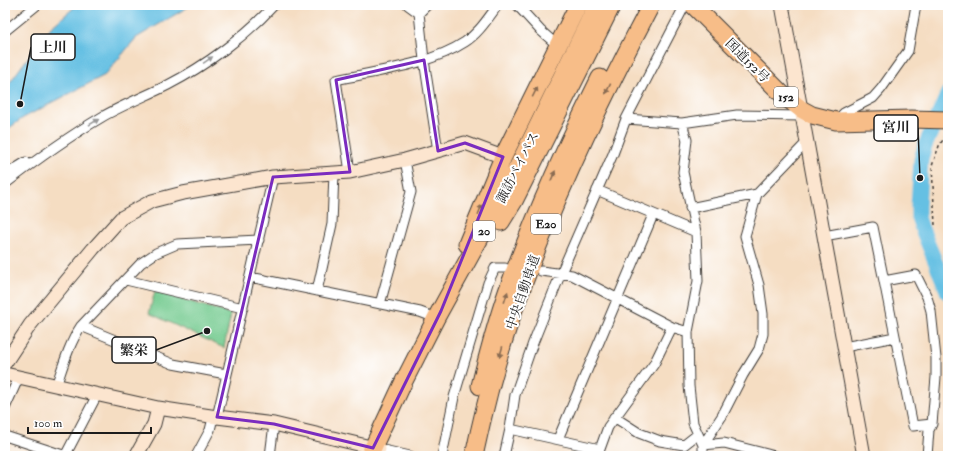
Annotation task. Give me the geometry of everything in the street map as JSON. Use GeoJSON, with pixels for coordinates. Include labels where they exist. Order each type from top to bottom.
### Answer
{"type":"FeatureCollection","features":[{"type":"Feature","properties":{"kind":"highway","name":"20"},"geometry":{"type":"LineString","coordinates":[[438,314],[439,308],[502,156],[578,5]]}},
{"type":"Feature","properties":{"kind":"highway","name":"諏訪バイパス"},"geometry":{"type":"LineString","coordinates":[[374,452],[403,383],[438,314],[507,189],[597,5]]}},
{"type":"Feature","properties":{"kind":"highway","name":"諏訪バイパス"},"geometry":{"type":"LineString","coordinates":[[374,452],[510,191],[601,5]]}},
{"type":"Feature","properties":{"kind":"highway","name":"20"},"geometry":{"type":"LineString","coordinates":[[457,291],[514,201],[612,5]]}},
{"type":"Feature","properties":{"kind":"highway","name":"中央自動車道"},"geometry":{"type":"LineString","coordinates":[[463,456],[491,342],[510,282],[530,230],[568,142],[639,5]]}},
{"type":"Feature","properties":{"kind":"highway","name":"中央自動車道"},"geometry":{"type":"LineString","coordinates":[[474,456],[502,347],[522,286],[536,250],[559,194],[618,67],[651,5]]}},
{"type":"Feature","properties":{"kind":"highway","name":"国道152号"},"geometry":{"type":"LineString","coordinates":[[693,5],[801,112],[836,121],[911,119],[947,124]]}},
{"type":"Feature","properties":{"kind":"street"},"geometry":{"type":"LineString","coordinates":[[5,31],[37,5]]}},
{"type":"Feature","properties":{"kind":"street"},"geometry":{"type":"LineString","coordinates":[[5,184],[74,134],[104,116],[169,85],[207,61],[252,27],[274,5]]}},
{"type":"Feature","properties":{"kind":"street"},"geometry":{"type":"LineString","coordinates":[[408,5],[419,13],[424,60],[438,151]]}},
{"type":"Feature","properties":{"kind":"street"},"geometry":{"type":"LineString","coordinates":[[419,13],[427,5]]}},
{"type":"Feature","properties":{"kind":"street"},"geometry":{"type":"LineString","coordinates":[[350,172],[336,80],[424,60],[446,52],[465,41],[477,31],[498,5]]}},
{"type":"Feature","properties":{"kind":"street"},"geometry":{"type":"LineString","coordinates":[[517,5],[540,30],[558,46]]}},
{"type":"Feature","properties":{"kind":"street"},"geometry":{"type":"LineString","coordinates":[[504,456],[515,395],[533,343],[561,273],[626,119],[685,5]]}},
{"type":"Feature","properties":{"kind":"street"},"geometry":{"type":"LineString","coordinates":[[782,5],[864,456]]}},
{"type":"Feature","properties":{"kind":"street"},"geometry":{"type":"LineString","coordinates":[[836,121],[844,113],[873,98],[904,57],[908,51],[916,5]]}},
{"type":"Feature","properties":{"kind":"street"},"geometry":{"type":"LineString","coordinates":[[626,119],[682,123],[737,115],[801,112]]}},
{"type":"Feature","properties":{"kind":"street"},"geometry":{"type":"LineString","coordinates":[[682,123],[687,140],[683,172],[696,232],[698,281],[688,332],[689,386],[693,423],[703,445],[703,456]]}},
{"type":"Feature","properties":{"kind":"street"},"geometry":{"type":"LineString","coordinates":[[5,174],[65,137],[74,134]]}},
{"type":"Feature","properties":{"kind":"street"},"geometry":{"type":"LineString","coordinates":[[703,445],[722,416],[743,375],[759,349],[763,334],[763,314],[759,285],[745,236],[757,194],[807,142]]}},
{"type":"Feature","properties":{"kind":"street"},"geometry":{"type":"LineString","coordinates":[[5,363],[30,326],[93,249],[121,218],[152,200],[272,177],[350,172],[405,160],[465,143],[502,156]]}},
{"type":"Feature","properties":{"kind":"street"},"geometry":{"type":"LineString","coordinates":[[380,304],[411,192],[405,160]]}},
{"type":"Feature","properties":{"kind":"street"},"geometry":{"type":"LineString","coordinates":[[317,291],[332,224],[334,173]]}},
{"type":"Feature","properties":{"kind":"street"},"geometry":{"type":"LineString","coordinates":[[196,456],[210,430],[212,422],[217,417],[259,240],[272,177]]}},
{"type":"Feature","properties":{"kind":"street"},"geometry":{"type":"LineString","coordinates":[[597,190],[696,232]]}},
{"type":"Feature","properties":{"kind":"street"},"geometry":{"type":"LineString","coordinates":[[690,208],[757,194]]}},
{"type":"Feature","properties":{"kind":"street"},"geometry":{"type":"LineString","coordinates":[[558,439],[653,215]]}},
{"type":"Feature","properties":{"kind":"street"},"geometry":{"type":"LineString","coordinates":[[824,236],[873,227],[913,426],[932,424]]}},
{"type":"Feature","properties":{"kind":"street"},"geometry":{"type":"LineString","coordinates":[[56,386],[76,334],[81,326],[141,263],[156,253],[177,244],[259,240]]}},
{"type":"Feature","properties":{"kind":"street"},"geometry":{"type":"LineString","coordinates":[[442,456],[454,397],[488,283],[495,268],[505,268]]}},
{"type":"Feature","properties":{"kind":"street"},"geometry":{"type":"LineString","coordinates":[[541,271],[572,275],[672,327],[688,332]]}},
{"type":"Feature","properties":{"kind":"street"},"geometry":{"type":"LineString","coordinates":[[884,281],[916,275],[927,297],[931,311],[936,358],[936,377],[932,424],[927,456]]}},
{"type":"Feature","properties":{"kind":"street"},"geometry":{"type":"LineString","coordinates":[[250,277],[420,312],[438,314]]}},
{"type":"Feature","properties":{"kind":"street"},"geometry":{"type":"LineString","coordinates":[[126,280],[243,308]]}},
{"type":"Feature","properties":{"kind":"street"},"geometry":{"type":"LineString","coordinates":[[81,326],[173,364],[226,374]]}},
{"type":"Feature","properties":{"kind":"street"},"geometry":{"type":"LineString","coordinates":[[510,429],[600,449],[608,427],[654,364],[672,327]]}},
{"type":"Feature","properties":{"kind":"street"},"geometry":{"type":"LineString","coordinates":[[844,347],[895,337]]}},
{"type":"Feature","properties":{"kind":"street"},"geometry":{"type":"LineString","coordinates":[[5,374],[158,408],[274,424],[374,452],[410,456]]}},
{"type":"Feature","properties":{"kind":"street"},"geometry":{"type":"LineString","coordinates":[[5,408],[19,377]]}},
{"type":"Feature","properties":{"kind":"street"},"geometry":{"type":"LineString","coordinates":[[5,436],[65,456],[97,395]]}},
{"type":"Feature","properties":{"kind":"street"},"geometry":{"type":"LineString","coordinates":[[136,456],[154,424],[158,408]]}},
{"type":"Feature","properties":{"kind":"street"},"geometry":{"type":"LineString","coordinates":[[614,417],[639,433],[660,441],[684,445],[698,434]]}},
{"type":"Feature","properties":{"kind":"street"},"geometry":{"type":"LineString","coordinates":[[270,456],[274,424]]}},
{"type":"Feature","properties":{"kind":"street"},"geometry":{"type":"LineString","coordinates":[[703,445],[724,443],[775,456]]}},
{"type":"Feature","properties":{"kind":"path"},"geometry":{"type":"LineString","coordinates":[[935,225],[932,166],[947,124]]}},
{"type":"Feature","properties":{"kind":"highlighted area"},"geometry":{"type":"Polygon","coordinates":[[[424,60],[438,151],[465,143],[503,157],[441,311],[373,448],[274,424],[217,417],[273,177],[350,172],[336,80],[424,60]]]}},
{"type":"Feature","properties":{"kind":"green space"},"geometry":{"type":"Polygon","coordinates":[[[155,291],[231,314],[224,348],[149,313],[155,291]]]}},
{"type":"Feature","properties":{"kind":"water"},"geometry":{"type":"Polygon","coordinates":[[[77,5],[190,5],[136,38],[105,75],[23,118],[5,131],[5,89],[49,29],[77,5]]]}},
{"type":"Feature","properties":{"kind":"waterway"},"geometry":{"type":"LineString","coordinates":[[948,93],[925,146],[921,160],[918,206],[918,217],[922,229],[948,293]]}},
{"type":"Feature","properties":{"kind":"place","name":"上川"},"geometry":{"type":"Point","coordinates":[20,104]}},
{"type":"Feature","properties":{"kind":"place","name":"宮川"},"geometry":{"type":"Point","coordinates":[920,178]}},
{"type":"Feature","properties":{"kind":"place","name":"繁栄"},"geometry":{"type":"Point","coordinates":[207,331]}}]}
